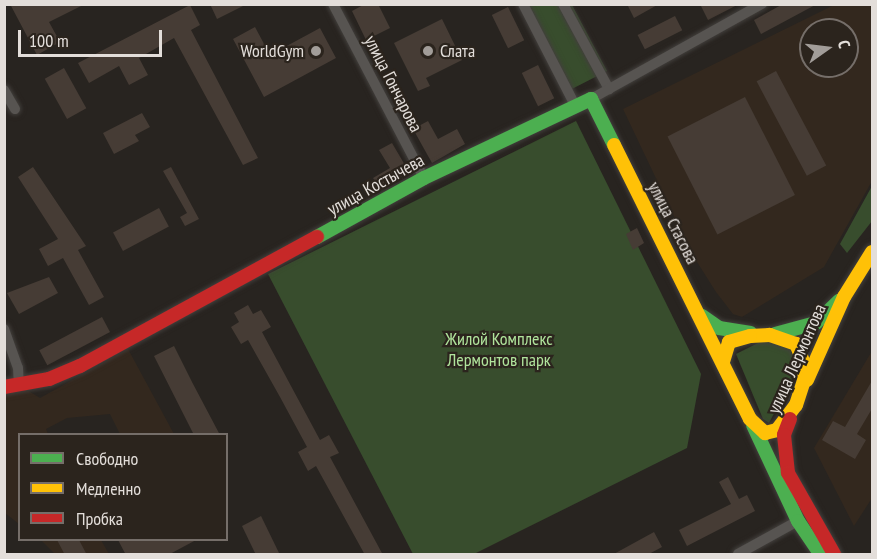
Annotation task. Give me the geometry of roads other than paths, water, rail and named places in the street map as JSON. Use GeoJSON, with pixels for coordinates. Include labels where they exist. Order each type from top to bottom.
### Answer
{"type":"FeatureCollection","features":[{"type":"Feature","properties":{"kind":"street"},"geometry":{"type":"LineString","coordinates":[[523,4],[575,105]]}},
{"type":"Feature","properties":{"kind":"street"},"geometry":{"type":"LineString","coordinates":[[563,4],[609,89]]}},
{"type":"Feature","properties":{"kind":"street","name":"улица Гончарова"},"geometry":{"type":"LineString","coordinates":[[334,5],[424,178]]}},
{"type":"Feature","properties":{"kind":"street","name":"улица Костычева"},"geometry":{"type":"LineString","coordinates":[[12,386],[80,366],[424,178],[591,99],[757,6]]}},
{"type":"Feature","properties":{"kind":"street"},"geometry":{"type":"LineString","coordinates":[[4,90],[15,109]]}},
{"type":"Feature","properties":{"kind":"street","name":"улица Стасова"},"geometry":{"type":"LineString","coordinates":[[591,99],[723,362]]}},
{"type":"Feature","properties":{"kind":"street","name":"улица Лермонтова"},"geometry":{"type":"LineString","coordinates":[[834,555],[788,473],[784,435],[844,297],[873,252]]}},
{"type":"Feature","properties":{"kind":"street","name":"улица Лермонтова"},"geometry":{"type":"LineString","coordinates":[[696,309],[718,328],[770,334],[816,324],[844,297]]}},
{"type":"Feature","properties":{"kind":"street"},"geometry":{"type":"LineString","coordinates":[[4,329],[18,368],[12,386]]}},
{"type":"Feature","properties":{"kind":"street"},"geometry":{"type":"LineString","coordinates":[[750,419],[759,430],[771,432],[796,405],[804,381],[802,354],[796,344],[770,334],[729,342],[723,362],[798,521],[820,555]]}},
{"type":"Feature","properties":{"kind":"street"},"geometry":{"type":"LineString","coordinates":[[738,555],[798,521]]}},
{"type":"Feature","properties":{"kind":"place","name":"WorldGym"},"geometry":{"type":"Point","coordinates":[316,51]}},
{"type":"Feature","properties":{"kind":"place","name":"Слата"},"geometry":{"type":"Point","coordinates":[428,51]}},
{"type":"Feature","properties":{"kind":"park label","name":"Жилой Комплекс Лермонтов парк"},"geometry":{"type":"Point","coordinates":[499,350]}}]}
